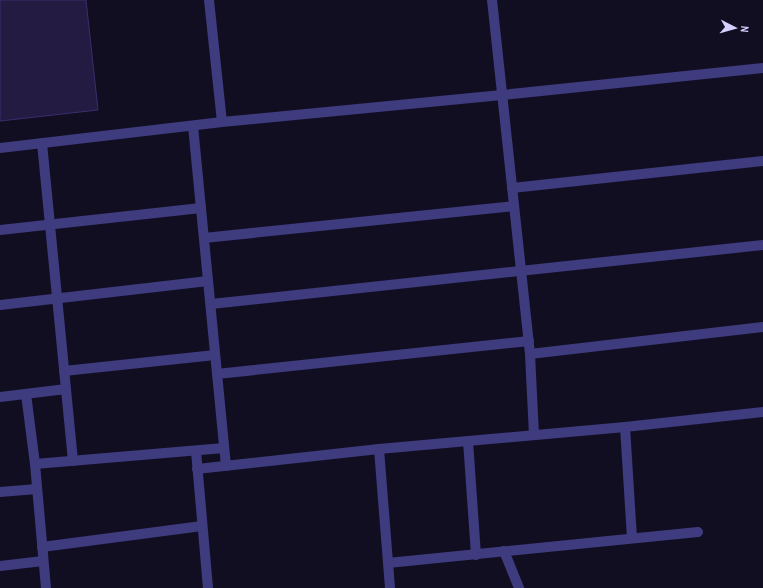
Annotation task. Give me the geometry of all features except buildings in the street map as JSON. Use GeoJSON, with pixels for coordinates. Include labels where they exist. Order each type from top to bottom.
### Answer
{"type":"FeatureCollection","features":[{"type":"Feature","properties":{"kind":"street"},"geometry":{"type":"LineString","coordinates":[[209,0],[222,122]]}},
{"type":"Feature","properties":{"kind":"street"},"geometry":{"type":"LineString","coordinates":[[492,0],[529,341],[534,435]]}},
{"type":"Feature","properties":{"kind":"street"},"geometry":{"type":"LineString","coordinates":[[0,148],[222,122],[763,68]]}},
{"type":"Feature","properties":{"kind":"street"},"geometry":{"type":"LineString","coordinates":[[193,126],[226,466]]}},
{"type":"Feature","properties":{"kind":"street"},"geometry":{"type":"LineString","coordinates":[[42,143],[73,461]]}},
{"type":"Feature","properties":{"kind":"street"},"geometry":{"type":"LineString","coordinates":[[512,188],[763,161]]}},
{"type":"Feature","properties":{"kind":"street"},"geometry":{"type":"LineString","coordinates":[[204,238],[514,206]]}},
{"type":"Feature","properties":{"kind":"street"},"geometry":{"type":"LineString","coordinates":[[0,230],[201,208]]}},
{"type":"Feature","properties":{"kind":"street"},"geometry":{"type":"LineString","coordinates":[[211,304],[763,245]]}},
{"type":"Feature","properties":{"kind":"street"},"geometry":{"type":"LineString","coordinates":[[0,305],[208,281]]}},
{"type":"Feature","properties":{"kind":"street"},"geometry":{"type":"LineString","coordinates":[[530,354],[763,327]]}},
{"type":"Feature","properties":{"kind":"street"},"geometry":{"type":"LineString","coordinates":[[217,374],[529,341]]}},
{"type":"Feature","properties":{"kind":"street"},"geometry":{"type":"LineString","coordinates":[[64,371],[216,355]]}},
{"type":"Feature","properties":{"kind":"street"},"geometry":{"type":"LineString","coordinates":[[0,397],[66,389]]}},
{"type":"Feature","properties":{"kind":"street"},"geometry":{"type":"LineString","coordinates":[[26,394],[35,464],[46,588]]}},
{"type":"Feature","properties":{"kind":"street"},"geometry":{"type":"LineString","coordinates":[[197,469],[379,449],[625,428],[763,412]]}},
{"type":"Feature","properties":{"kind":"street"},"geometry":{"type":"LineString","coordinates":[[625,428],[632,538]]}},
{"type":"Feature","properties":{"kind":"street"},"geometry":{"type":"LineString","coordinates":[[468,441],[476,555]]}},
{"type":"Feature","properties":{"kind":"street"},"geometry":{"type":"LineString","coordinates":[[35,464],[224,448]]}},
{"type":"Feature","properties":{"kind":"street"},"geometry":{"type":"LineString","coordinates":[[379,449],[390,588]]}},
{"type":"Feature","properties":{"kind":"street"},"geometry":{"type":"LineString","coordinates":[[196,451],[208,588]]}},
{"type":"Feature","properties":{"kind":"street"},"geometry":{"type":"LineString","coordinates":[[0,492],[37,488]]}},
{"type":"Feature","properties":{"kind":"street"},"geometry":{"type":"LineString","coordinates":[[42,547],[202,526]]}},
{"type":"Feature","properties":{"kind":"street"},"geometry":{"type":"LineString","coordinates":[[388,563],[698,532]]}},
{"type":"Feature","properties":{"kind":"street"},"geometry":{"type":"LineString","coordinates":[[504,551],[519,588]]}},
{"type":"Feature","properties":{"kind":"street"},"geometry":{"type":"LineString","coordinates":[[0,566],[43,561]]}}]}
